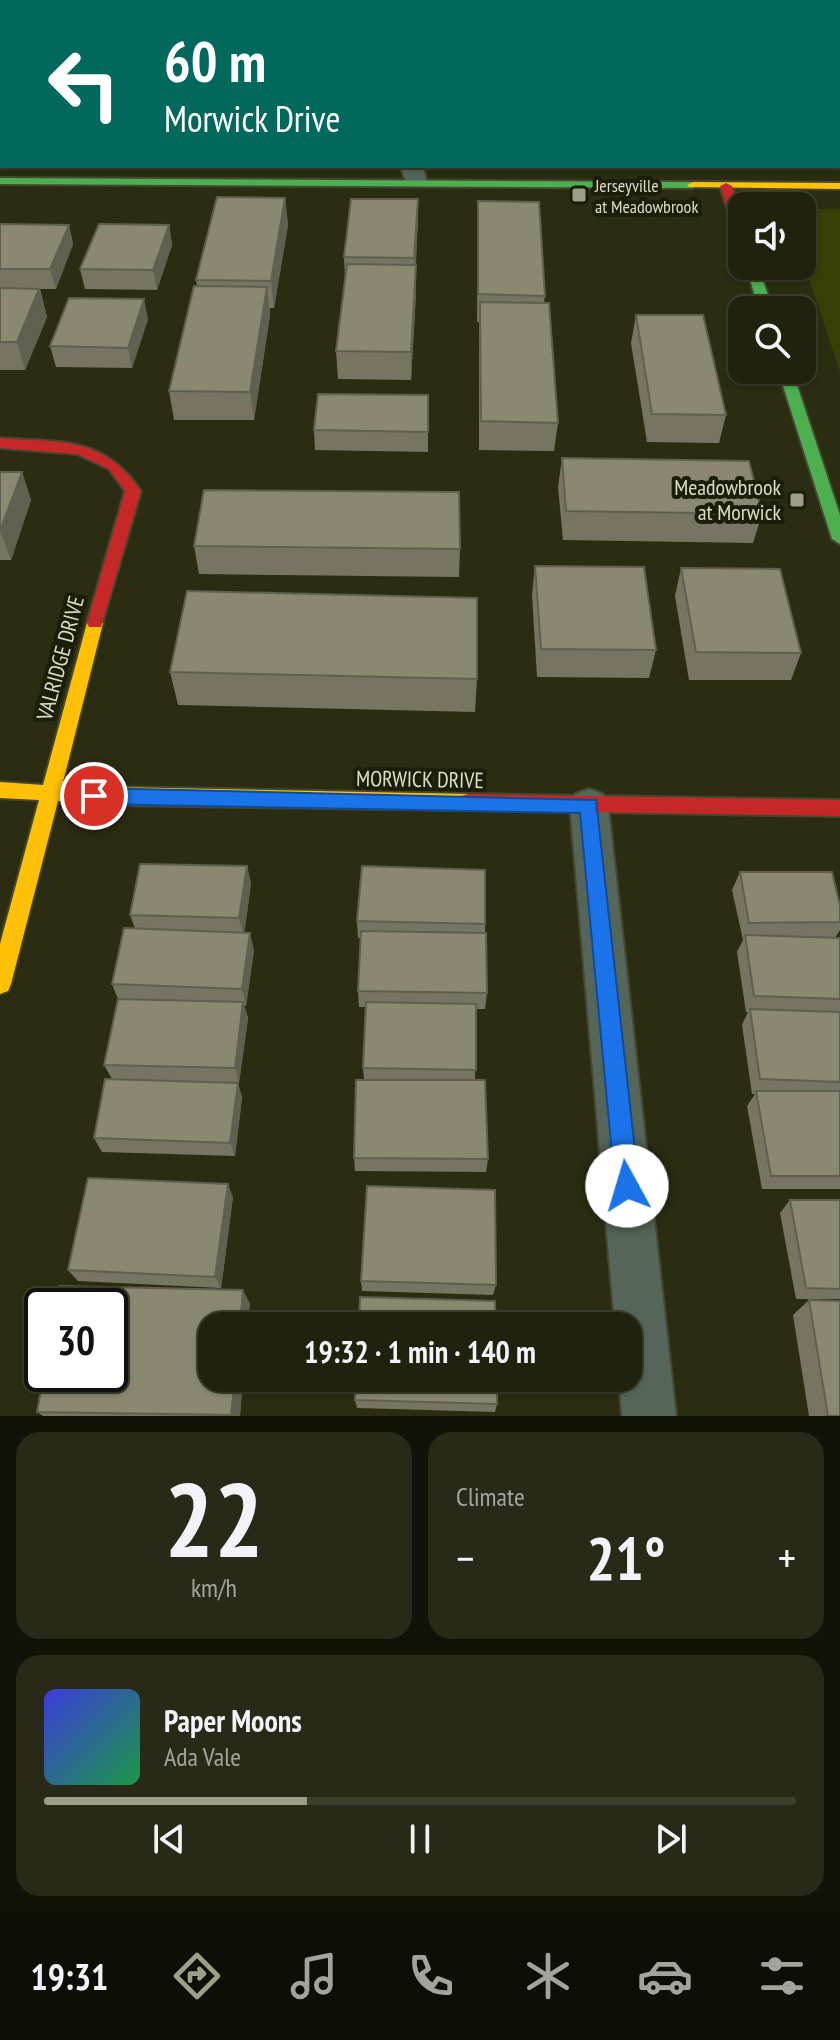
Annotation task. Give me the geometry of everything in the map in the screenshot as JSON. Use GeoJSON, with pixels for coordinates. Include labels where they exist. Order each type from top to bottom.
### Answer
{"type":"FeatureCollection","features":[{"type":"Feature","properties":{"kind":"street"},"geometry":{"type":"LineString","coordinates":[[0,181],[413,174],[726,186],[840,186]]}},
{"type":"Feature","properties":{"kind":"street"},"geometry":{"type":"LineString","coordinates":[[726,186],[728,192]]}},
{"type":"Feature","properties":{"kind":"street"},"geometry":{"type":"LineString","coordinates":[[790,384],[840,539]]}},
{"type":"Feature","properties":{"kind":"street","name":"VALRIDGE DRIVE"},"geometry":{"type":"LineString","coordinates":[[0,443],[80,449],[114,466],[133,491],[0,984]]}},
{"type":"Feature","properties":{"kind":"street","name":"MORWICK DRIVE"},"geometry":{"type":"LineString","coordinates":[[0,790],[49,794],[840,808]]}},
{"type":"Feature","properties":{"kind":"street"},"geometry":{"type":"LineString","coordinates":[[589,805],[649,1416]]}},
{"type":"Feature","properties":{"kind":"shaded area"},"geometry":{"type":"Polygon","coordinates":[[[710,168],[840,168],[840,169],[710,168]]]}},
{"type":"Feature","properties":{"kind":"shaded area"},"geometry":{"type":"Polygon","coordinates":[[[816,209],[840,209],[840,372],[809,280],[816,280],[816,209]]]}},
{"type":"Feature","properties":{"kind":"building"},"geometry":{"type":"Polygon","coordinates":[[[217,197],[285,198],[271,281],[196,280],[217,197]]]}},
{"type":"Feature","properties":{"kind":"building"},"geometry":{"type":"Polygon","coordinates":[[[351,199],[418,199],[414,258],[344,257],[351,199]]]}},
{"type":"Feature","properties":{"kind":"building"},"geometry":{"type":"Polygon","coordinates":[[[478,201],[539,202],[545,296],[478,294],[478,201]]]}},
{"type":"Feature","properties":{"kind":"building"},"geometry":{"type":"Polygon","coordinates":[[[0,224],[69,225],[50,269],[0,269],[0,224]]]}},
{"type":"Feature","properties":{"kind":"building"},"geometry":{"type":"Polygon","coordinates":[[[99,224],[169,225],[153,270],[80,269],[99,224]]]}},
{"type":"Feature","properties":{"kind":"building"},"geometry":{"type":"Polygon","coordinates":[[[347,264],[416,265],[411,352],[336,351],[347,264]]]}},
{"type":"Feature","properties":{"kind":"building"},"geometry":{"type":"Polygon","coordinates":[[[194,286],[267,287],[250,392],[169,391],[194,286]]]}},
{"type":"Feature","properties":{"kind":"building"},"geometry":{"type":"Polygon","coordinates":[[[0,288],[39,289],[17,342],[0,342],[0,288]]]}},
{"type":"Feature","properties":{"kind":"building"},"geometry":{"type":"Polygon","coordinates":[[[69,298],[144,299],[128,348],[50,346],[69,298]]]}},
{"type":"Feature","properties":{"kind":"building"},"geometry":{"type":"Polygon","coordinates":[[[480,302],[549,303],[558,423],[481,421],[480,302]]]}},
{"type":"Feature","properties":{"kind":"building"},"geometry":{"type":"Polygon","coordinates":[[[636,315],[703,315],[726,415],[652,414],[636,315]]]}},
{"type":"Feature","properties":{"kind":"building"},"geometry":{"type":"Polygon","coordinates":[[[318,394],[428,395],[428,432],[314,430],[318,394]]]}},
{"type":"Feature","properties":{"kind":"building"},"geometry":{"type":"Polygon","coordinates":[[[562,458],[749,461],[762,514],[566,511],[562,458]]]}},
{"type":"Feature","properties":{"kind":"building"},"geometry":{"type":"Polygon","coordinates":[[[0,472],[22,472],[0,531],[0,472]]]}},
{"type":"Feature","properties":{"kind":"building"},"geometry":{"type":"Polygon","coordinates":[[[204,490],[459,492],[460,549],[194,546],[204,490]]]}},
{"type":"Feature","properties":{"kind":"building"},"geometry":{"type":"Polygon","coordinates":[[[535,566],[644,567],[656,650],[541,649],[535,566]]]}},
{"type":"Feature","properties":{"kind":"building"},"geometry":{"type":"Polygon","coordinates":[[[681,568],[780,569],[801,653],[696,652],[681,568]]]}},
{"type":"Feature","properties":{"kind":"building"},"geometry":{"type":"Polygon","coordinates":[[[187,591],[477,598],[477,679],[170,672],[187,591]]]}},
{"type":"Feature","properties":{"kind":"building"},"geometry":{"type":"Polygon","coordinates":[[[140,864],[247,866],[239,918],[130,915],[140,864]]]}},
{"type":"Feature","properties":{"kind":"building"},"geometry":{"type":"Polygon","coordinates":[[[362,866],[485,870],[485,924],[357,921],[362,866]]]}},
{"type":"Feature","properties":{"kind":"building"},"geometry":{"type":"Polygon","coordinates":[[[740,872],[832,872],[840,906],[840,922],[749,923],[740,872]]]}},
{"type":"Feature","properties":{"kind":"building"},"geometry":{"type":"Polygon","coordinates":[[[124,928],[250,933],[242,989],[112,984],[124,928]]]}},
{"type":"Feature","properties":{"kind":"building"},"geometry":{"type":"Polygon","coordinates":[[[361,931],[486,933],[487,993],[358,991],[361,931]]]}},
{"type":"Feature","properties":{"kind":"building"},"geometry":{"type":"Polygon","coordinates":[[[745,935],[840,938],[840,999],[754,996],[745,935]]]}},
{"type":"Feature","properties":{"kind":"building"},"geometry":{"type":"Polygon","coordinates":[[[118,999],[243,1002],[235,1068],[104,1065],[118,999]]]}},
{"type":"Feature","properties":{"kind":"building"},"geometry":{"type":"Polygon","coordinates":[[[366,1002],[476,1004],[476,1070],[363,1068],[366,1002]]]}},
{"type":"Feature","properties":{"kind":"building"},"geometry":{"type":"Polygon","coordinates":[[[750,1009],[840,1012],[840,1082],[760,1079],[750,1009]]]}},
{"type":"Feature","properties":{"kind":"building"},"geometry":{"type":"Polygon","coordinates":[[[105,1079],[238,1083],[230,1143],[94,1138],[105,1079]]]}},
{"type":"Feature","properties":{"kind":"building"},"geometry":{"type":"Polygon","coordinates":[[[356,1080],[485,1080],[488,1159],[354,1158],[356,1080]]]}},
{"type":"Feature","properties":{"kind":"building"},"geometry":{"type":"Polygon","coordinates":[[[756,1091],[840,1091],[840,1176],[771,1176],[756,1091]]]}},
{"type":"Feature","properties":{"kind":"building"},"geometry":{"type":"Polygon","coordinates":[[[88,1178],[228,1184],[215,1277],[68,1270],[88,1178]]]}},
{"type":"Feature","properties":{"kind":"building"},"geometry":{"type":"Polygon","coordinates":[[[367,1186],[495,1190],[496,1285],[361,1281],[367,1186]]]}},
{"type":"Feature","properties":{"kind":"building"},"geometry":{"type":"Polygon","coordinates":[[[790,1200],[840,1200],[840,1289],[806,1288],[790,1200]]]}},
{"type":"Feature","properties":{"kind":"building"},"geometry":{"type":"Polygon","coordinates":[[[60,1286],[243,1290],[241,1312],[198,1312],[198,1392],[233,1392],[231,1415],[37,1412],[41,1392],[128,1392],[128,1288],[60,1286]]]}},
{"type":"Feature","properties":{"kind":"building"},"geometry":{"type":"Polygon","coordinates":[[[360,1297],[495,1301],[495,1312],[359,1312],[360,1297]]]}},
{"type":"Feature","properties":{"kind":"building"},"geometry":{"type":"Polygon","coordinates":[[[809,1300],[840,1301],[840,1416],[828,1416],[809,1300]]]}},
{"type":"Feature","properties":{"kind":"building"},"geometry":{"type":"Polygon","coordinates":[[[355,1392],[497,1392],[497,1404],[355,1400],[355,1392]]]}},
{"type":"Feature","properties":{"kind":"traffic: fast"},"geometry":{"type":"LineString","coordinates":[[0,181],[693,185]]}},
{"type":"Feature","properties":{"kind":"traffic: fast"},"geometry":{"type":"LineString","coordinates":[[756,280],[762,296]]}},
{"type":"Feature","properties":{"kind":"traffic: fast"},"geometry":{"type":"LineString","coordinates":[[790,384],[840,539]]}},
{"type":"Feature","properties":{"kind":"traffic: slow"},"geometry":{"type":"LineString","coordinates":[[693,185],[840,186]]}},
{"type":"Feature","properties":{"kind":"traffic: slow"},"geometry":{"type":"LineString","coordinates":[[0,984],[95,623]]}},
{"type":"Feature","properties":{"kind":"traffic: slow"},"geometry":{"type":"LineString","coordinates":[[0,790],[116,797],[468,802]]}},
{"type":"Feature","properties":{"kind":"traffic: jam"},"geometry":{"type":"LineString","coordinates":[[726,186],[728,192]]}},
{"type":"Feature","properties":{"kind":"traffic: jam"},"geometry":{"type":"LineString","coordinates":[[0,443],[80,449],[114,466],[133,491],[95,623]]}},
{"type":"Feature","properties":{"kind":"traffic: jam"},"geometry":{"type":"LineString","coordinates":[[468,802],[840,808]]}},
{"type":"Feature","properties":{"kind":"place","name":"Jerseyville at Meadowbrook"},"geometry":{"type":"Point","coordinates":[579,195]}},
{"type":"Feature","properties":{"kind":"place","name":"Meadowbrook at Morwick"},"geometry":{"type":"Point","coordinates":[797,500]}},
{"type":"Feature","properties":{"kind":"route"},"geometry":{"type":"LineString","coordinates":[[94,796],[589,805],[627,1186]]}}]}
